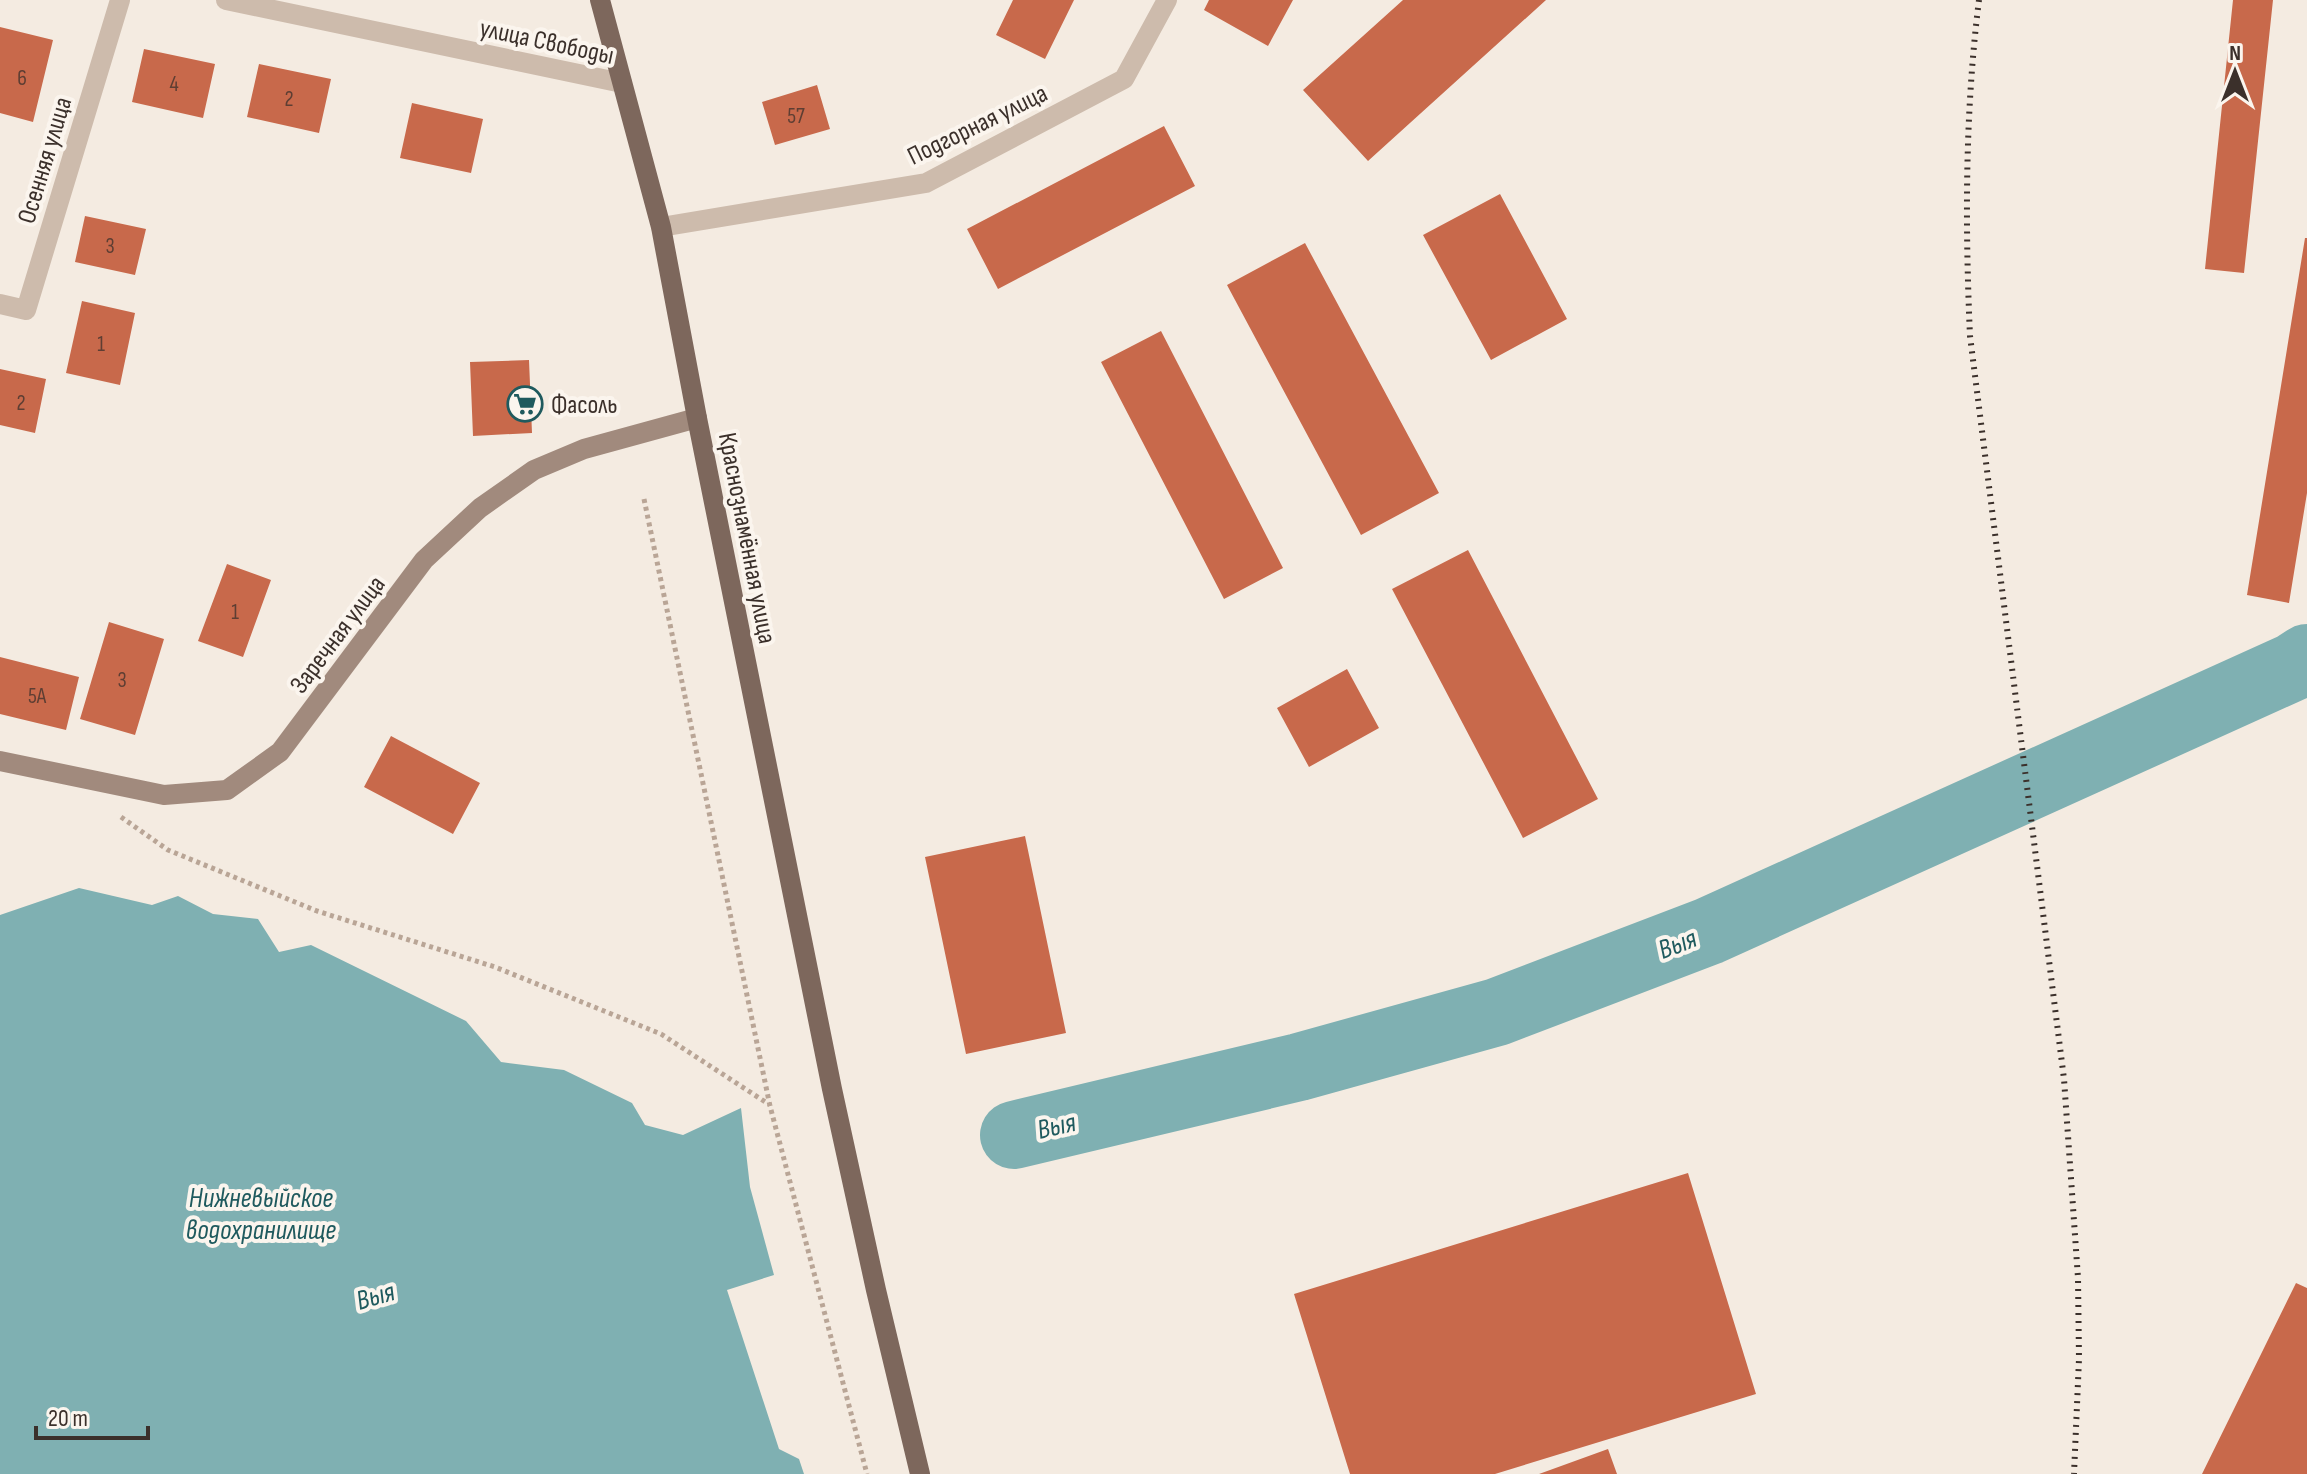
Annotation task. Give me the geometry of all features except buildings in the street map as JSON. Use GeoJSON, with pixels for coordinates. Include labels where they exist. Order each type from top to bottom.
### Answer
{"type":"FeatureCollection","features":[{"type":"Feature","properties":{"kind":"main road","name":"Краснознамённая улица"},"geometry":{"type":"LineString","coordinates":[[600,0],[661,227],[832,1089],[920,1474]]}},
{"type":"Feature","properties":{"kind":"street","name":"Осенняя улица"},"geometry":{"type":"LineString","coordinates":[[0,304],[26,310],[120,0]]}},
{"type":"Feature","properties":{"kind":"street","name":"улица Свободы"},"geometry":{"type":"LineString","coordinates":[[226,0],[622,83]]}},
{"type":"Feature","properties":{"kind":"street","name":"Подгорная улица"},"geometry":{"type":"LineString","coordinates":[[661,227],[926,183],[1124,79],[1167,0]]}},
{"type":"Feature","properties":{"kind":"street","name":"Заречная улица"},"geometry":{"type":"LineString","coordinates":[[0,761],[164,795],[227,790],[280,752],[424,560],[480,508],[534,470],[584,449],[697,418]]}},
{"type":"Feature","properties":{"kind":"path"},"geometry":{"type":"LineString","coordinates":[[644,499],[770,1106],[867,1474]]}},
{"type":"Feature","properties":{"kind":"path"},"geometry":{"type":"LineString","coordinates":[[119,816],[168,850],[317,911],[495,967],[661,1034],[770,1106]]}},
{"type":"Feature","properties":{"kind":"water","name":"Нижневыйское водохранилище"},"geometry":{"type":"Polygon","coordinates":[[[79,888],[152,905],[178,896],[213,914],[258,919],[279,952],[311,945],[466,1021],[501,1062],[564,1070],[632,1103],[645,1125],[683,1135],[741,1108],[750,1187],[774,1275],[727,1290],[779,1449],[799,1459],[804,1474],[0,1474],[0,915],[79,888]]]}},
{"type":"Feature","properties":{"kind":"waterway","name":"Выя"},"geometry":{"type":"LineString","coordinates":[[1014,1135],[1299,1067],[1497,1012],[1709,931],[2307,658]]}},
{"type":"Feature","properties":{"kind":"railway"},"geometry":{"type":"LineString","coordinates":[[1979,0],[1967,168],[1970,336],[2064,1079],[2078,1278],[2079,1359],[2074,1474]]}},
{"type":"Feature","properties":{"kind":"place","name":"Фасоль"},"geometry":{"type":"Point","coordinates":[525,404]}}]}
